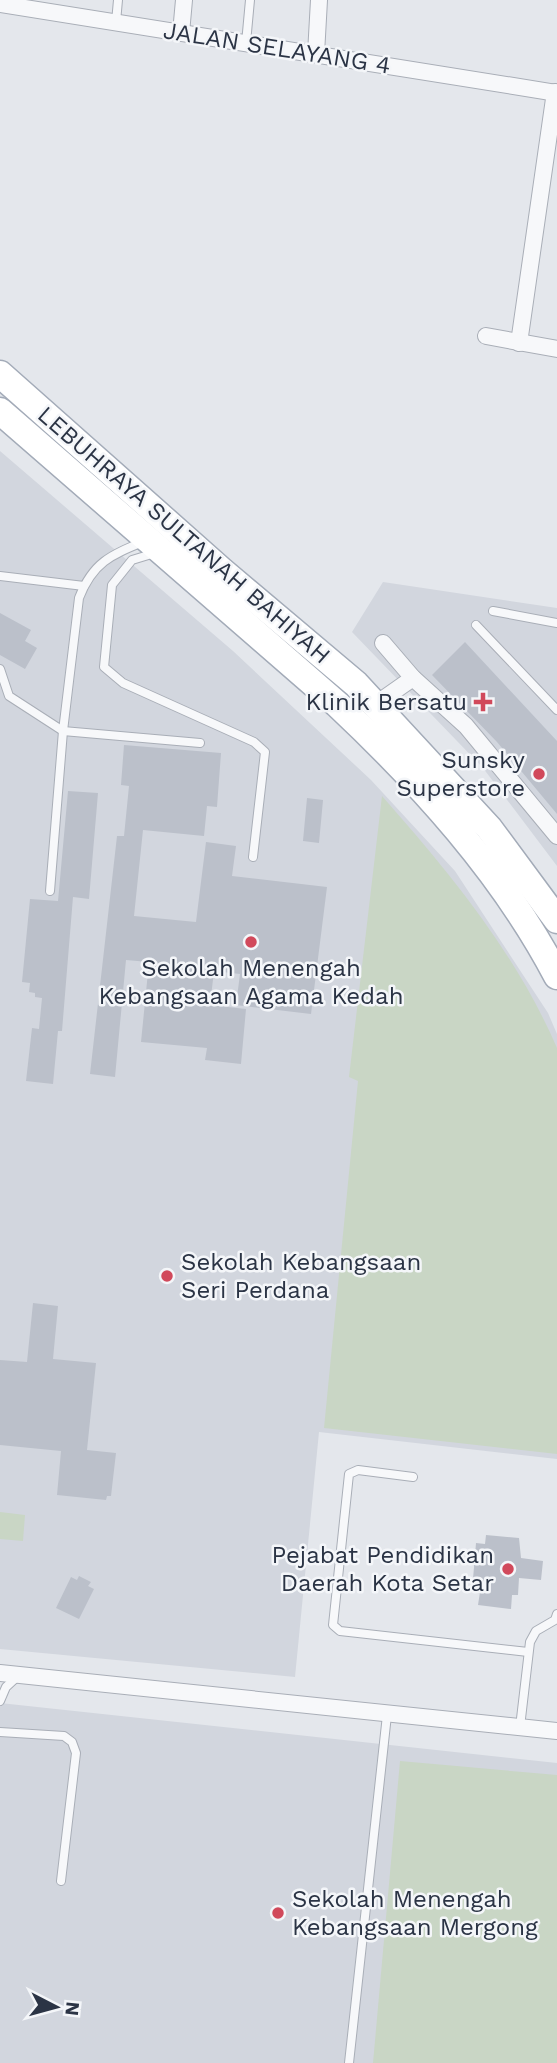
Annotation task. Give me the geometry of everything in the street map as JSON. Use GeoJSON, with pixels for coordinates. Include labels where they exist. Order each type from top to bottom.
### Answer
{"type":"FeatureCollection","features":[{"type":"Feature","properties":{"kind":"main road","name":"LEBUHRAYA SULTANAH BAHIYAH"},"geometry":{"type":"LineString","coordinates":[[0,373],[376,704],[489,828],[557,920]]}},
{"type":"Feature","properties":{"kind":"main road","name":"LEBUHRAYA SULTANAH BAHIYAH"},"geometry":{"type":"LineString","coordinates":[[0,411],[337,704],[426,793],[503,891],[557,976]]}},
{"type":"Feature","properties":{"kind":"street"},"geometry":{"type":"LineString","coordinates":[[181,33],[184,0]]}},
{"type":"Feature","properties":{"kind":"street"},"geometry":{"type":"LineString","coordinates":[[316,54],[318,0]]}},
{"type":"Feature","properties":{"kind":"street","name":"JALAN SELAYANG 4"},"geometry":{"type":"LineString","coordinates":[[0,4],[55,6],[116,22],[556,92]]}},
{"type":"Feature","properties":{"kind":"street"},"geometry":{"type":"LineString","coordinates":[[519,344],[556,92]]}},
{"type":"Feature","properties":{"kind":"street"},"geometry":{"type":"LineString","coordinates":[[486,336],[557,349]]}},
{"type":"Feature","properties":{"kind":"street"},"geometry":{"type":"LineString","coordinates":[[383,643],[413,678],[466,726],[557,836]]}},
{"type":"Feature","properties":{"kind":"street"},"geometry":{"type":"LineString","coordinates":[[376,704],[413,678]]}},
{"type":"Feature","properties":{"kind":"street"},"geometry":{"type":"LineString","coordinates":[[0,1673],[387,1716],[557,1731]]}},
{"type":"Feature","properties":{"kind":"lane"},"geometry":{"type":"LineString","coordinates":[[116,22],[118,0]]}},
{"type":"Feature","properties":{"kind":"lane"},"geometry":{"type":"LineString","coordinates":[[246,43],[250,0]]}},
{"type":"Feature","properties":{"kind":"lane"},"geometry":{"type":"LineString","coordinates":[[50,891],[75,623],[84,586],[107,557],[154,546]]}},
{"type":"Feature","properties":{"kind":"lane"},"geometry":{"type":"LineString","coordinates":[[154,546],[132,559],[112,585],[104,667],[123,683],[254,742],[265,752],[253,857]]}},
{"type":"Feature","properties":{"kind":"lane"},"geometry":{"type":"LineString","coordinates":[[0,576],[84,586]]}},
{"type":"Feature","properties":{"kind":"lane"},"geometry":{"type":"LineString","coordinates":[[493,611],[557,623]]}},
{"type":"Feature","properties":{"kind":"lane"},"geometry":{"type":"LineString","coordinates":[[476,625],[557,710]]}},
{"type":"Feature","properties":{"kind":"lane"},"geometry":{"type":"LineString","coordinates":[[0,669],[9,696],[63,731],[200,743]]}},
{"type":"Feature","properties":{"kind":"lane"},"geometry":{"type":"LineString","coordinates":[[413,1477],[358,1471],[349,1474],[333,1625],[336,1629],[528,1652]]}},
{"type":"Feature","properties":{"kind":"lane"},"geometry":{"type":"LineString","coordinates":[[520,1728],[528,1652],[534,1634],[553,1622],[557,1614]]}},
{"type":"Feature","properties":{"kind":"lane"},"geometry":{"type":"LineString","coordinates":[[0,1701],[6,1687],[21,1674]]}},
{"type":"Feature","properties":{"kind":"lane"},"geometry":{"type":"LineString","coordinates":[[349,2063],[387,1716]]}},
{"type":"Feature","properties":{"kind":"lane"},"geometry":{"type":"LineString","coordinates":[[0,1732],[64,1736],[72,1742],[76,1753],[61,1881]]}},
{"type":"Feature","properties":{"kind":"shaded area","name":"Sekolah Menengah Kebangsaan Agama Kedah"},"geometry":{"type":"Polygon","coordinates":[[[0,451],[233,651],[371,780],[455,871],[548,1013],[557,1034],[557,1459],[319,1432],[295,1677],[0,1649],[0,451]]]}},
{"type":"Feature","properties":{"kind":"shaded area"},"geometry":{"type":"Polygon","coordinates":[[[383,582],[557,608],[557,866],[483,768],[352,632],[383,582]]]}},
{"type":"Feature","properties":{"kind":"shaded area","name":"Sekolah Menengah Kebangsaan Mergong"},"geometry":{"type":"Polygon","coordinates":[[[0,1703],[557,1763],[557,2063],[0,2063],[0,1703]]]}},
{"type":"Feature","properties":{"kind":"green space"},"geometry":{"type":"Polygon","coordinates":[[[382,796],[432,854],[479,915],[522,979],[557,1048],[557,1454],[324,1428],[358,1081],[349,1077],[382,796]]]}},
{"type":"Feature","properties":{"kind":"green space"},"geometry":{"type":"Polygon","coordinates":[[[0,1512],[25,1515],[23,1541],[0,1539],[0,1512]]]}},
{"type":"Feature","properties":{"kind":"green space"},"geometry":{"type":"Polygon","coordinates":[[[400,1761],[557,1775],[557,2063],[373,2063],[400,1761]]]}},
{"type":"Feature","properties":{"kind":"building"},"geometry":{"type":"Polygon","coordinates":[[[0,613],[31,630],[25,641],[37,648],[25,669],[0,655],[0,613]]]}},
{"type":"Feature","properties":{"kind":"building"},"geometry":{"type":"Polygon","coordinates":[[[465,642],[557,741],[557,814],[497,742],[432,675],[465,642]]]}},
{"type":"Feature","properties":{"kind":"building"},"geometry":{"type":"Polygon","coordinates":[[[124,745],[221,753],[217,807],[207,806],[204,836],[143,830],[134,916],[196,922],[206,842],[236,846],[232,876],[327,887],[311,1014],[236,1005],[240,974],[214,971],[210,1005],[246,1009],[241,1064],[205,1060],[207,1048],[141,1042],[149,962],[126,960],[115,1077],[90,1074],[117,836],[124,836],[129,786],[121,785],[124,745]]]}},
{"type":"Feature","properties":{"kind":"building"},"geometry":{"type":"Polygon","coordinates":[[[68,791],[98,793],[89,899],[73,897],[62,1031],[58,1031],[53,1084],[26,1081],[32,1028],[39,1029],[42,998],[29,992],[30,983],[22,982],[30,899],[58,901],[68,791]]]}},
{"type":"Feature","properties":{"kind":"building"},"geometry":{"type":"Polygon","coordinates":[[[307,798],[323,800],[319,843],[303,841],[307,798]]]}},
{"type":"Feature","properties":{"kind":"building"},"geometry":{"type":"Polygon","coordinates":[[[33,1303],[58,1306],[53,1359],[96,1363],[87,1450],[116,1453],[111,1496],[107,1496],[106,1500],[57,1495],[61,1451],[0,1445],[0,1360],[27,1362],[33,1303]]]}},
{"type":"Feature","properties":{"kind":"building","name":"Pejabat Pendidikan Daerah Kota Setar"},"geometry":{"type":"Polygon","coordinates":[[[486,1535],[519,1538],[521,1558],[543,1561],[541,1580],[519,1578],[518,1595],[512,1595],[511,1609],[478,1605],[480,1592],[472,1591],[476,1543],[485,1544],[486,1535]]]}},
{"type":"Feature","properties":{"kind":"building"},"geometry":{"type":"Polygon","coordinates":[[[79,1576],[91,1582],[88,1586],[94,1589],[79,1619],[56,1608],[71,1577],[77,1580],[79,1576]]]}},
{"type":"Feature","properties":{"kind":"place","name":"Klinik Bersatu"},"geometry":{"type":"Point","coordinates":[483,702]}},
{"type":"Feature","properties":{"kind":"place","name":"Sunsky Superstore"},"geometry":{"type":"Point","coordinates":[539,774]}},
{"type":"Feature","properties":{"kind":"place","name":"Sekolah Menengah Kebangsaan Agama Kedah"},"geometry":{"type":"Point","coordinates":[251,942]}},
{"type":"Feature","properties":{"kind":"place","name":"Sekolah Kebangsaan Seri Perdana"},"geometry":{"type":"Point","coordinates":[167,1276]}},
{"type":"Feature","properties":{"kind":"place","name":"Pejabat Pendidikan Daerah Kota Setar"},"geometry":{"type":"Point","coordinates":[508,1569]}},
{"type":"Feature","properties":{"kind":"place","name":"Sekolah Menengah Kebangsaan Mergong"},"geometry":{"type":"Point","coordinates":[278,1913]}}]}
